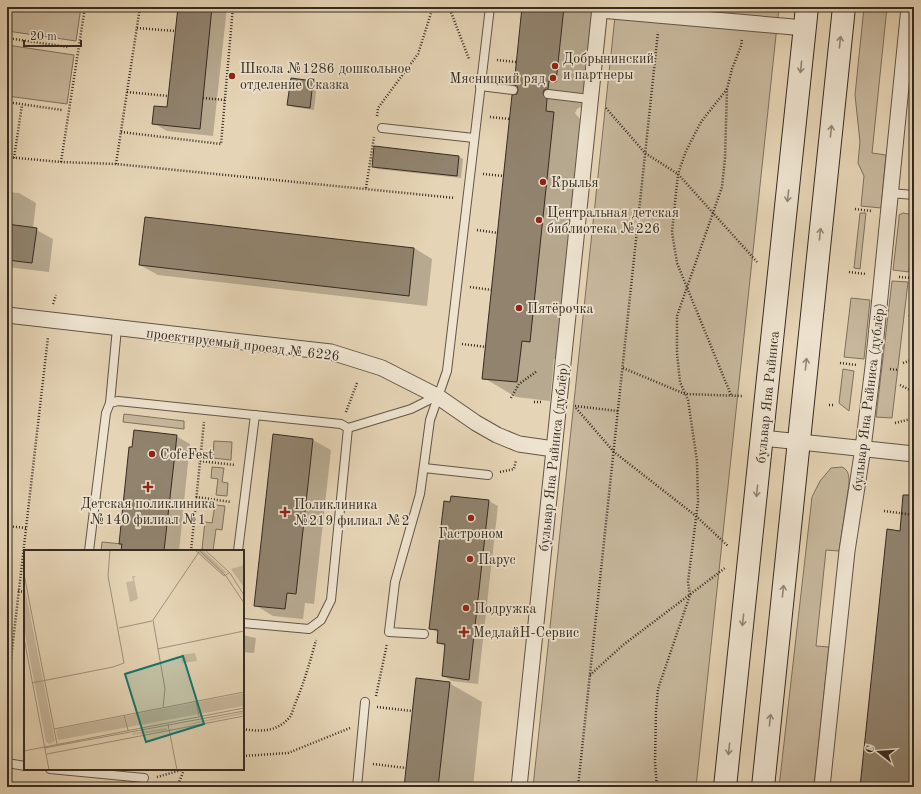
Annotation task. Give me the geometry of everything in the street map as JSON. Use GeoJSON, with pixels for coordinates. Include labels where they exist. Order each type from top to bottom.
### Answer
{"type":"FeatureCollection","features":[{"type":"Feature","properties":{"kind":"main road"},"geometry":{"type":"LineString","coordinates":[[763,787],[844,7]]}},
{"type":"Feature","properties":{"kind":"main road","name":"бульвар Яна Райниса"},"geometry":{"type":"LineString","coordinates":[[725,787],[806,17]]}},
{"type":"Feature","properties":{"kind":"street","name":"бульвар Яна Райниса (дублёр)"},"geometry":{"type":"LineString","coordinates":[[822,787],[847,551],[863,448],[909,7]]}},
{"type":"Feature","properties":{"kind":"street"},"geometry":{"type":"LineString","coordinates":[[600,8],[806,17]]}},
{"type":"Feature","properties":{"kind":"street","name":"бульвар Яна Райниса (дублёр)"},"geometry":{"type":"LineString","coordinates":[[519,787],[554,449],[596,101],[600,8]]}},
{"type":"Feature","properties":{"kind":"street","name":"проектируемый проезд № 6226"},"geometry":{"type":"LineString","coordinates":[[7,315],[331,352],[382,368],[437,396],[476,423],[497,435],[519,444],[554,449]]}},
{"type":"Feature","properties":{"kind":"street"},"geometry":{"type":"LineString","coordinates":[[762,438],[914,454]]}},
{"type":"Feature","properties":{"kind":"lane"},"geometry":{"type":"LineString","coordinates":[[424,634],[389,632],[395,582],[420,494],[430,420],[437,396],[447,371],[490,7]]}},
{"type":"Feature","properties":{"kind":"lane"},"geometry":{"type":"LineString","coordinates":[[480,86],[513,90]]}},
{"type":"Feature","properties":{"kind":"lane"},"geometry":{"type":"LineString","coordinates":[[548,94],[596,101]]}},
{"type":"Feature","properties":{"kind":"lane"},"geometry":{"type":"LineString","coordinates":[[378,127],[474,138]]}},
{"type":"Feature","properties":{"kind":"lane"},"geometry":{"type":"LineString","coordinates":[[890,193],[914,195]]}},
{"type":"Feature","properties":{"kind":"lane"},"geometry":{"type":"LineString","coordinates":[[89,550],[106,413],[110,403],[117,328]]}},
{"type":"Feature","properties":{"kind":"lane"},"geometry":{"type":"LineString","coordinates":[[110,403],[118,401],[344,426],[412,409],[437,396]]}},
{"type":"Feature","properties":{"kind":"lane"},"geometry":{"type":"LineString","coordinates":[[238,550],[255,415]]}},
{"type":"Feature","properties":{"kind":"lane"},"geometry":{"type":"LineString","coordinates":[[244,623],[309,629],[321,620],[331,600],[344,426]]}},
{"type":"Feature","properties":{"kind":"lane"},"geometry":{"type":"LineString","coordinates":[[424,468],[488,475]]}},
{"type":"Feature","properties":{"kind":"lane"},"geometry":{"type":"LineString","coordinates":[[357,787],[365,704]]}},
{"type":"Feature","properties":{"kind":"lane"},"geometry":{"type":"LineString","coordinates":[[7,763],[24,766]]}},
{"type":"Feature","properties":{"kind":"lane"},"geometry":{"type":"LineString","coordinates":[[60,770],[144,778]]}},
{"type":"Feature","properties":{"kind":"path"},"geometry":{"type":"LineString","coordinates":[[61,162],[85,7]]}},
{"type":"Feature","properties":{"kind":"path"},"geometry":{"type":"LineString","coordinates":[[116,164],[140,7]]}},
{"type":"Feature","properties":{"kind":"path"},"geometry":{"type":"LineString","coordinates":[[120,132],[221,144],[233,7]]}},
{"type":"Feature","properties":{"kind":"path"},"geometry":{"type":"LineString","coordinates":[[366,188],[378,127],[378,108],[418,54],[433,7]]}},
{"type":"Feature","properties":{"kind":"path"},"geometry":{"type":"LineString","coordinates":[[449,7],[480,86]]}},
{"type":"Feature","properties":{"kind":"path"},"geometry":{"type":"LineString","coordinates":[[137,28],[175,32]]}},
{"type":"Feature","properties":{"kind":"path"},"geometry":{"type":"LineString","coordinates":[[578,787],[659,28]]}},
{"type":"Feature","properties":{"kind":"path"},"geometry":{"type":"LineString","coordinates":[[7,38],[68,47]]}},
{"type":"Feature","properties":{"kind":"path"},"geometry":{"type":"LineString","coordinates":[[657,787],[655,762],[658,689],[690,595],[688,582],[696,516],[697,461],[688,400],[680,382],[677,353],[677,316],[712,212],[722,187],[725,158],[727,89],[732,69],[741,46],[742,38]]}},
{"type":"Feature","properties":{"kind":"path"},"geometry":{"type":"LineString","coordinates":[[484,58],[516,62]]}},
{"type":"Feature","properties":{"kind":"path"},"geometry":{"type":"LineString","coordinates":[[727,89],[701,122],[686,151],[678,174],[672,232],[677,263],[688,286],[731,395]]}},
{"type":"Feature","properties":{"kind":"path"},"geometry":{"type":"LineString","coordinates":[[127,92],[168,96]]}},
{"type":"Feature","properties":{"kind":"path"},"geometry":{"type":"LineString","coordinates":[[203,98],[225,100]]}},
{"type":"Feature","properties":{"kind":"path"},"geometry":{"type":"LineString","coordinates":[[596,101],[645,153],[678,174],[757,262]]}},
{"type":"Feature","properties":{"kind":"path"},"geometry":{"type":"LineString","coordinates":[[7,102],[62,110]]}},
{"type":"Feature","properties":{"kind":"path"},"geometry":{"type":"LineString","coordinates":[[14,158],[22,104]]}},
{"type":"Feature","properties":{"kind":"path"},"geometry":{"type":"LineString","coordinates":[[477,115],[510,119]]}},
{"type":"Feature","properties":{"kind":"path"},"geometry":{"type":"LineString","coordinates":[[7,157],[61,162],[116,164],[467,199]]}},
{"type":"Feature","properties":{"kind":"path"},"geometry":{"type":"LineString","coordinates":[[470,172],[504,176]]}},
{"type":"Feature","properties":{"kind":"path"},"geometry":{"type":"LineString","coordinates":[[464,229],[498,233]]}},
{"type":"Feature","properties":{"kind":"path"},"geometry":{"type":"LineString","coordinates":[[457,286],[492,290]]}},
{"type":"Feature","properties":{"kind":"path"},"geometry":{"type":"LineString","coordinates":[[909,315],[914,320]]}},
{"type":"Feature","properties":{"kind":"path"},"geometry":{"type":"LineString","coordinates":[[7,694],[49,333]]}},
{"type":"Feature","properties":{"kind":"path"},"geometry":{"type":"LineString","coordinates":[[450,343],[486,346]]}},
{"type":"Feature","properties":{"kind":"path"},"geometry":{"type":"LineString","coordinates":[[903,363],[914,359]]}},
{"type":"Feature","properties":{"kind":"path"},"geometry":{"type":"LineString","coordinates":[[623,368],[685,394],[743,396]]}},
{"type":"Feature","properties":{"kind":"path"},"geometry":{"type":"LineString","coordinates":[[512,398],[519,384],[537,371]]}},
{"type":"Feature","properties":{"kind":"path"},"geometry":{"type":"LineString","coordinates":[[344,426],[357,383]]}},
{"type":"Feature","properties":{"kind":"path"},"geometry":{"type":"LineString","coordinates":[[900,385],[914,392]]}},
{"type":"Feature","properties":{"kind":"path"},"geometry":{"type":"LineString","coordinates":[[534,402],[542,402]]}},
{"type":"Feature","properties":{"kind":"path"},"geometry":{"type":"LineString","coordinates":[[829,405],[835,405]]}},
{"type":"Feature","properties":{"kind":"path"},"geometry":{"type":"LineString","coordinates":[[618,412],[574,406],[614,452],[696,516],[728,546]]}},
{"type":"Feature","properties":{"kind":"path"},"geometry":{"type":"LineString","coordinates":[[190,550],[206,410]]}},
{"type":"Feature","properties":{"kind":"path"},"geometry":{"type":"LineString","coordinates":[[895,423],[914,418]]}},
{"type":"Feature","properties":{"kind":"path"},"geometry":{"type":"LineString","coordinates":[[514,469],[516,460]]}},
{"type":"Feature","properties":{"kind":"path"},"geometry":{"type":"LineString","coordinates":[[200,461],[249,467]]}},
{"type":"Feature","properties":{"kind":"path"},"geometry":{"type":"LineString","coordinates":[[196,497],[244,504]]}},
{"type":"Feature","properties":{"kind":"path"},"geometry":{"type":"LineString","coordinates":[[182,501],[196,502]]}},
{"type":"Feature","properties":{"kind":"path"},"geometry":{"type":"LineString","coordinates":[[884,511],[914,515]]}},
{"type":"Feature","properties":{"kind":"path"},"geometry":{"type":"LineString","coordinates":[[7,526],[26,528]]}},
{"type":"Feature","properties":{"kind":"path"},"geometry":{"type":"LineString","coordinates":[[590,675],[623,645],[725,568]]}},
{"type":"Feature","properties":{"kind":"path"},"geometry":{"type":"LineString","coordinates":[[18,591],[24,592]]}},
{"type":"Feature","properties":{"kind":"path"},"geometry":{"type":"LineString","coordinates":[[244,729],[268,731],[281,725],[289,718],[304,681],[321,620]]}},
{"type":"Feature","properties":{"kind":"path"},"geometry":{"type":"LineString","coordinates":[[365,704],[377,695],[389,632]]}},
{"type":"Feature","properties":{"kind":"path"},"geometry":{"type":"LineString","coordinates":[[365,704],[412,711]]}},
{"type":"Feature","properties":{"kind":"path"},"geometry":{"type":"LineString","coordinates":[[244,756],[288,753],[345,730]]}},
{"type":"Feature","properties":{"kind":"path"},"geometry":{"type":"LineString","coordinates":[[359,763],[406,768]]}},
{"type":"Feature","properties":{"kind":"path"},"geometry":{"type":"LineString","coordinates":[[144,778],[164,776],[182,770]]}},
{"type":"Feature","properties":{"kind":"path"},"geometry":{"type":"LineString","coordinates":[[177,787],[185,770]]}},
{"type":"Feature","properties":{"kind":"shaded area"},"geometry":{"type":"Polygon","coordinates":[[[7,7],[81,7],[76,41],[7,31],[7,7]]]}},
{"type":"Feature","properties":{"kind":"shaded area"},"geometry":{"type":"Polygon","coordinates":[[[616,7],[779,7],[696,787],[533,787],[616,7]]]}},
{"type":"Feature","properties":{"kind":"shaded area"},"geometry":{"type":"Polygon","coordinates":[[[864,7],[887,7],[872,153],[886,155],[881,208],[861,206],[864,176],[858,163],[860,142],[855,95],[864,7]]]}},
{"type":"Feature","properties":{"kind":"shaded area"},"geometry":{"type":"Polygon","coordinates":[[[7,45],[74,55],[67,104],[7,96],[7,45]]]}},
{"type":"Feature","properties":{"kind":"shaded area"},"geometry":{"type":"Polygon","coordinates":[[[860,213],[866,213],[860,269],[854,268],[860,213]]]}},
{"type":"Feature","properties":{"kind":"shaded area"},"geometry":{"type":"Polygon","coordinates":[[[903,213],[914,215],[909,272],[893,270],[899,215],[903,213]]]}},
{"type":"Feature","properties":{"kind":"shaded area"},"geometry":{"type":"Polygon","coordinates":[[[892,281],[908,282],[892,418],[876,417],[892,281]]]}},
{"type":"Feature","properties":{"kind":"shaded area"},"geometry":{"type":"Polygon","coordinates":[[[851,298],[870,300],[864,359],[844,357],[851,298]]]}},
{"type":"Feature","properties":{"kind":"shaded area"},"geometry":{"type":"Polygon","coordinates":[[[843,369],[854,371],[849,411],[839,403],[843,369]]]}},
{"type":"Feature","properties":{"kind":"shaded area"},"geometry":{"type":"Polygon","coordinates":[[[124,414],[184,421],[184,429],[123,422],[124,414]]]}},
{"type":"Feature","properties":{"kind":"shaded area"},"geometry":{"type":"Polygon","coordinates":[[[214,441],[232,442],[231,460],[213,458],[214,441]]]}},
{"type":"Feature","properties":{"kind":"shaded area"},"geometry":{"type":"Polygon","coordinates":[[[212,467],[224,468],[222,482],[228,483],[227,496],[216,495],[218,479],[211,478],[212,467]]]}},
{"type":"Feature","properties":{"kind":"shaded area"},"geometry":{"type":"Polygon","coordinates":[[[842,467],[849,476],[849,484],[839,551],[826,550],[816,646],[829,647],[814,787],[779,787],[812,497],[820,481],[831,468],[842,467]]]}},
{"type":"Feature","properties":{"kind":"shaded area"},"geometry":{"type":"Polygon","coordinates":[[[215,505],[225,506],[222,530],[216,529],[213,550],[202,549],[205,522],[212,523],[215,505]]]}},
{"type":"Feature","properties":{"kind":"shaded area"},"geometry":{"type":"Polygon","coordinates":[[[102,542],[122,544],[121,550],[101,550],[102,542]]]}},
{"type":"Feature","properties":{"kind":"building"},"geometry":{"type":"Polygon","coordinates":[[[178,7],[212,7],[200,129],[152,124],[154,106],[167,107],[178,7]]]}},
{"type":"Feature","properties":{"kind":"building"},"geometry":{"type":"Polygon","coordinates":[[[522,7],[564,7],[556,82],[549,81],[548,89],[544,90],[543,94],[547,99],[546,111],[554,112],[530,342],[522,341],[517,382],[482,379],[512,95],[517,94],[518,90],[517,86],[514,85],[522,7]]]}},
{"type":"Feature","properties":{"kind":"building"},"geometry":{"type":"Polygon","coordinates":[[[291,78],[313,81],[310,108],[287,105],[291,78]]]}},
{"type":"Feature","properties":{"kind":"building"},"geometry":{"type":"Polygon","coordinates":[[[374,146],[459,156],[457,176],[372,167],[374,146]]]}},
{"type":"Feature","properties":{"kind":"building"},"geometry":{"type":"Polygon","coordinates":[[[145,217],[414,248],[409,296],[139,265],[145,217]]]}},
{"type":"Feature","properties":{"kind":"building"},"geometry":{"type":"Polygon","coordinates":[[[7,224],[37,228],[32,263],[7,260],[7,224]]]}},
{"type":"Feature","properties":{"kind":"building","name":"Детская поликлиника №140 филиал №1"},"geometry":{"type":"Polygon","coordinates":[[[134,430],[177,435],[164,550],[121,550],[122,544],[119,544],[129,447],[132,447],[134,430]]]}},
{"type":"Feature","properties":{"kind":"building","name":"Поликлиника №219 филиал №2"},"geometry":{"type":"Polygon","coordinates":[[[273,434],[313,439],[296,594],[287,593],[285,609],[254,606],[273,434]]]}},
{"type":"Feature","properties":{"kind":"building"},"geometry":{"type":"Polygon","coordinates":[[[903,495],[914,495],[914,751],[910,787],[860,787],[887,529],[900,531],[903,495]]]}},
{"type":"Feature","properties":{"kind":"building"},"geometry":{"type":"Polygon","coordinates":[[[451,496],[489,500],[469,680],[442,676],[445,644],[437,643],[438,630],[429,629],[444,501],[450,502],[451,496]]]}},
{"type":"Feature","properties":{"kind":"building"},"geometry":{"type":"Polygon","coordinates":[[[416,678],[450,682],[438,787],[404,787],[416,678]]]}},
{"type":"Feature","properties":{"kind":"place","name":"Добрынинский и партнеры"},"geometry":{"type":"Point","coordinates":[555,66]}},
{"type":"Feature","properties":{"kind":"place","name":"Школа №1286 дошкольное отделение Сказка"},"geometry":{"type":"Point","coordinates":[232,76]}},
{"type":"Feature","properties":{"kind":"place","name":"Мясницкий ряд"},"geometry":{"type":"Point","coordinates":[553,78]}},
{"type":"Feature","properties":{"kind":"place","name":"Крылья"},"geometry":{"type":"Point","coordinates":[543,182]}},
{"type":"Feature","properties":{"kind":"place","name":"Центральная детская библиотека №226"},"geometry":{"type":"Point","coordinates":[539,220]}},
{"type":"Feature","properties":{"kind":"place","name":"Пятёрочка"},"geometry":{"type":"Point","coordinates":[519,308]}},
{"type":"Feature","properties":{"kind":"place","name":"CofeFest"},"geometry":{"type":"Point","coordinates":[152,454]}},
{"type":"Feature","properties":{"kind":"place","name":"Детская поликлиника №140 филиал №1"},"geometry":{"type":"Point","coordinates":[148,487]}},
{"type":"Feature","properties":{"kind":"place","name":"Поликлиника №219 филиал №2"},"geometry":{"type":"Point","coordinates":[285,512]}},
{"type":"Feature","properties":{"kind":"place","name":"Гастроном"},"geometry":{"type":"Point","coordinates":[471,518]}},
{"type":"Feature","properties":{"kind":"place","name":"Парус"},"geometry":{"type":"Point","coordinates":[470,559]}},
{"type":"Feature","properties":{"kind":"place","name":"Подружка"},"geometry":{"type":"Point","coordinates":[466,608]}},
{"type":"Feature","properties":{"kind":"place","name":"МедлайН-Сервис"},"geometry":{"type":"Point","coordinates":[464,632]}}]}
